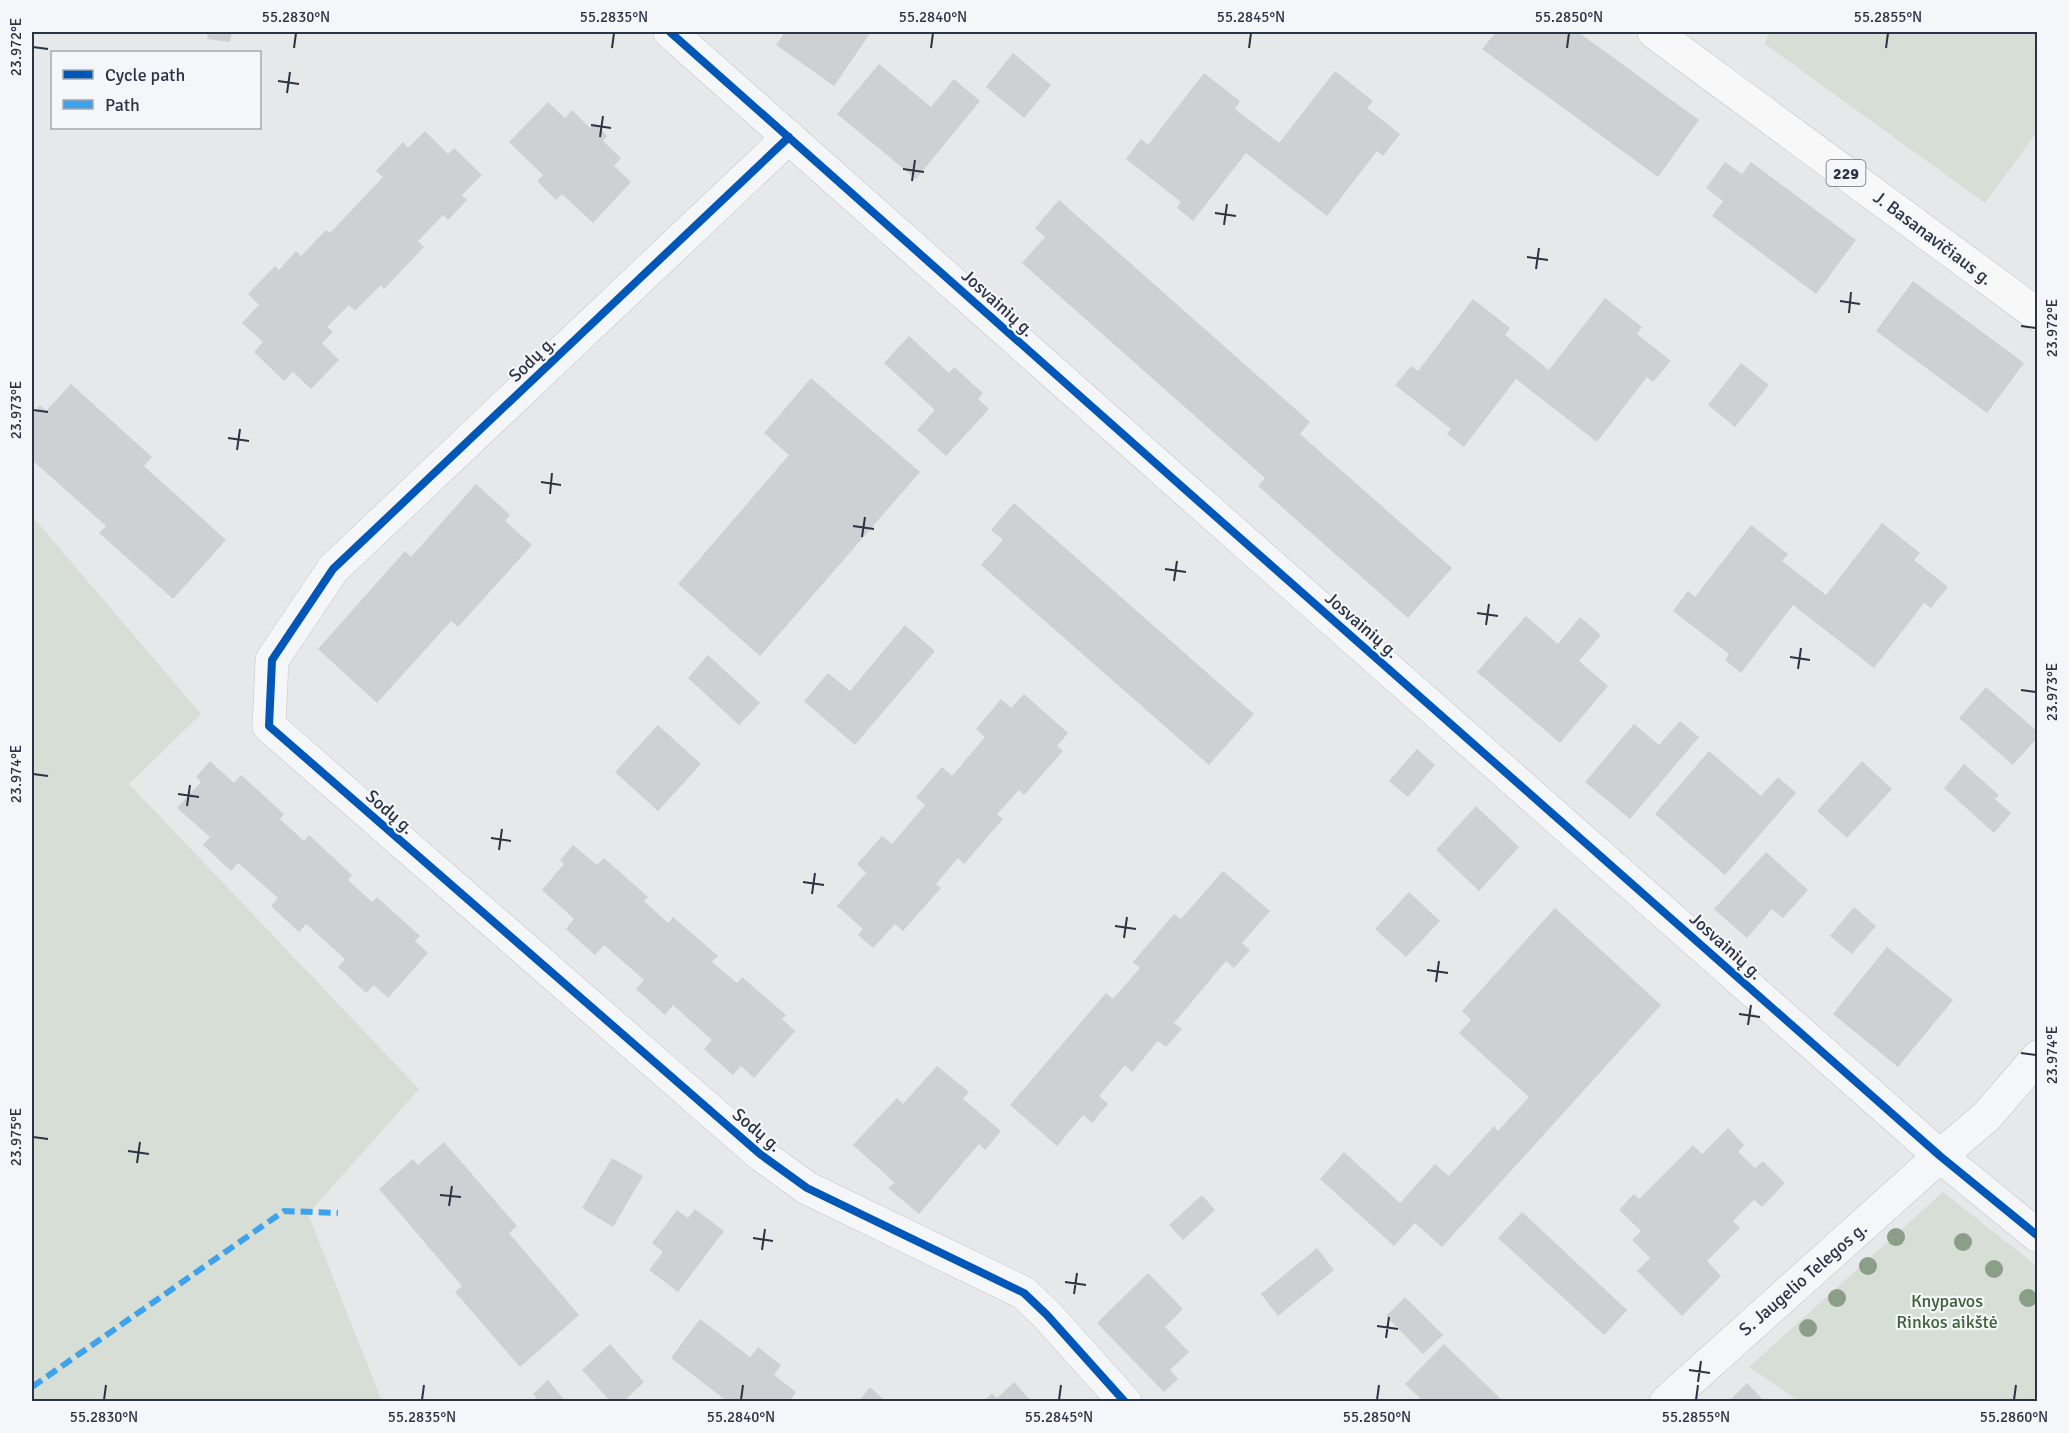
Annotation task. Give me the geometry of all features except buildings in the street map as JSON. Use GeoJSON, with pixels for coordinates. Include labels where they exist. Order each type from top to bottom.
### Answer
{"type":"FeatureCollection","features":[{"type":"Feature","properties":{"kind":"main road","name":"J. Basanavičiaus g."},"geometry":{"type":"LineString","coordinates":[[1654,32],[2037,315]]}},
{"type":"Feature","properties":{"kind":"street","name":"Josvainių g."},"geometry":{"type":"LineString","coordinates":[[670,32],[1940,1156],[2037,1236]]}},
{"type":"Feature","properties":{"kind":"street","name":"Sodų g."},"geometry":{"type":"LineString","coordinates":[[789,137],[333,570],[272,660],[269,726],[760,1154],[807,1188],[1024,1293],[1125,1401]]}},
{"type":"Feature","properties":{"kind":"street","name":"S. Jaugelio Telegos g."},"geometry":{"type":"LineString","coordinates":[[1666,1401],[1986,1117],[2037,1057]]}},
{"type":"Feature","properties":{"kind":"green space"},"geometry":{"type":"Polygon","coordinates":[[[1769,32],[2037,32],[2037,132],[1985,203],[1765,44],[1769,32]]]}},
{"type":"Feature","properties":{"kind":"green space"},"geometry":{"type":"Polygon","coordinates":[[[32,516],[201,714],[129,784],[419,1089],[308,1214],[382,1401],[32,1401],[32,516]]]}},
{"type":"Feature","properties":{"kind":"green space","name":"Knypavos Rinkos aikštė"},"geometry":{"type":"Polygon","coordinates":[[[1943,1192],[2037,1266],[2037,1401],[1799,1401],[1749,1367],[1943,1192]]]}},
{"type":"Feature","properties":{"kind":"marked path"},"geometry":{"type":"LineString","coordinates":[[32,1387],[284,1211],[338,1213]]}},
{"type":"Feature","properties":{"kind":"cycle path"},"geometry":{"type":"LineString","coordinates":[[670,32],[1940,1156],[2038,1236]]}},
{"type":"Feature","properties":{"kind":"cycle path"},"geometry":{"type":"LineString","coordinates":[[789,137],[333,569],[272,660],[269,726],[760,1154],[807,1188],[1024,1293],[1047,1315],[1125,1402]]}}]}
